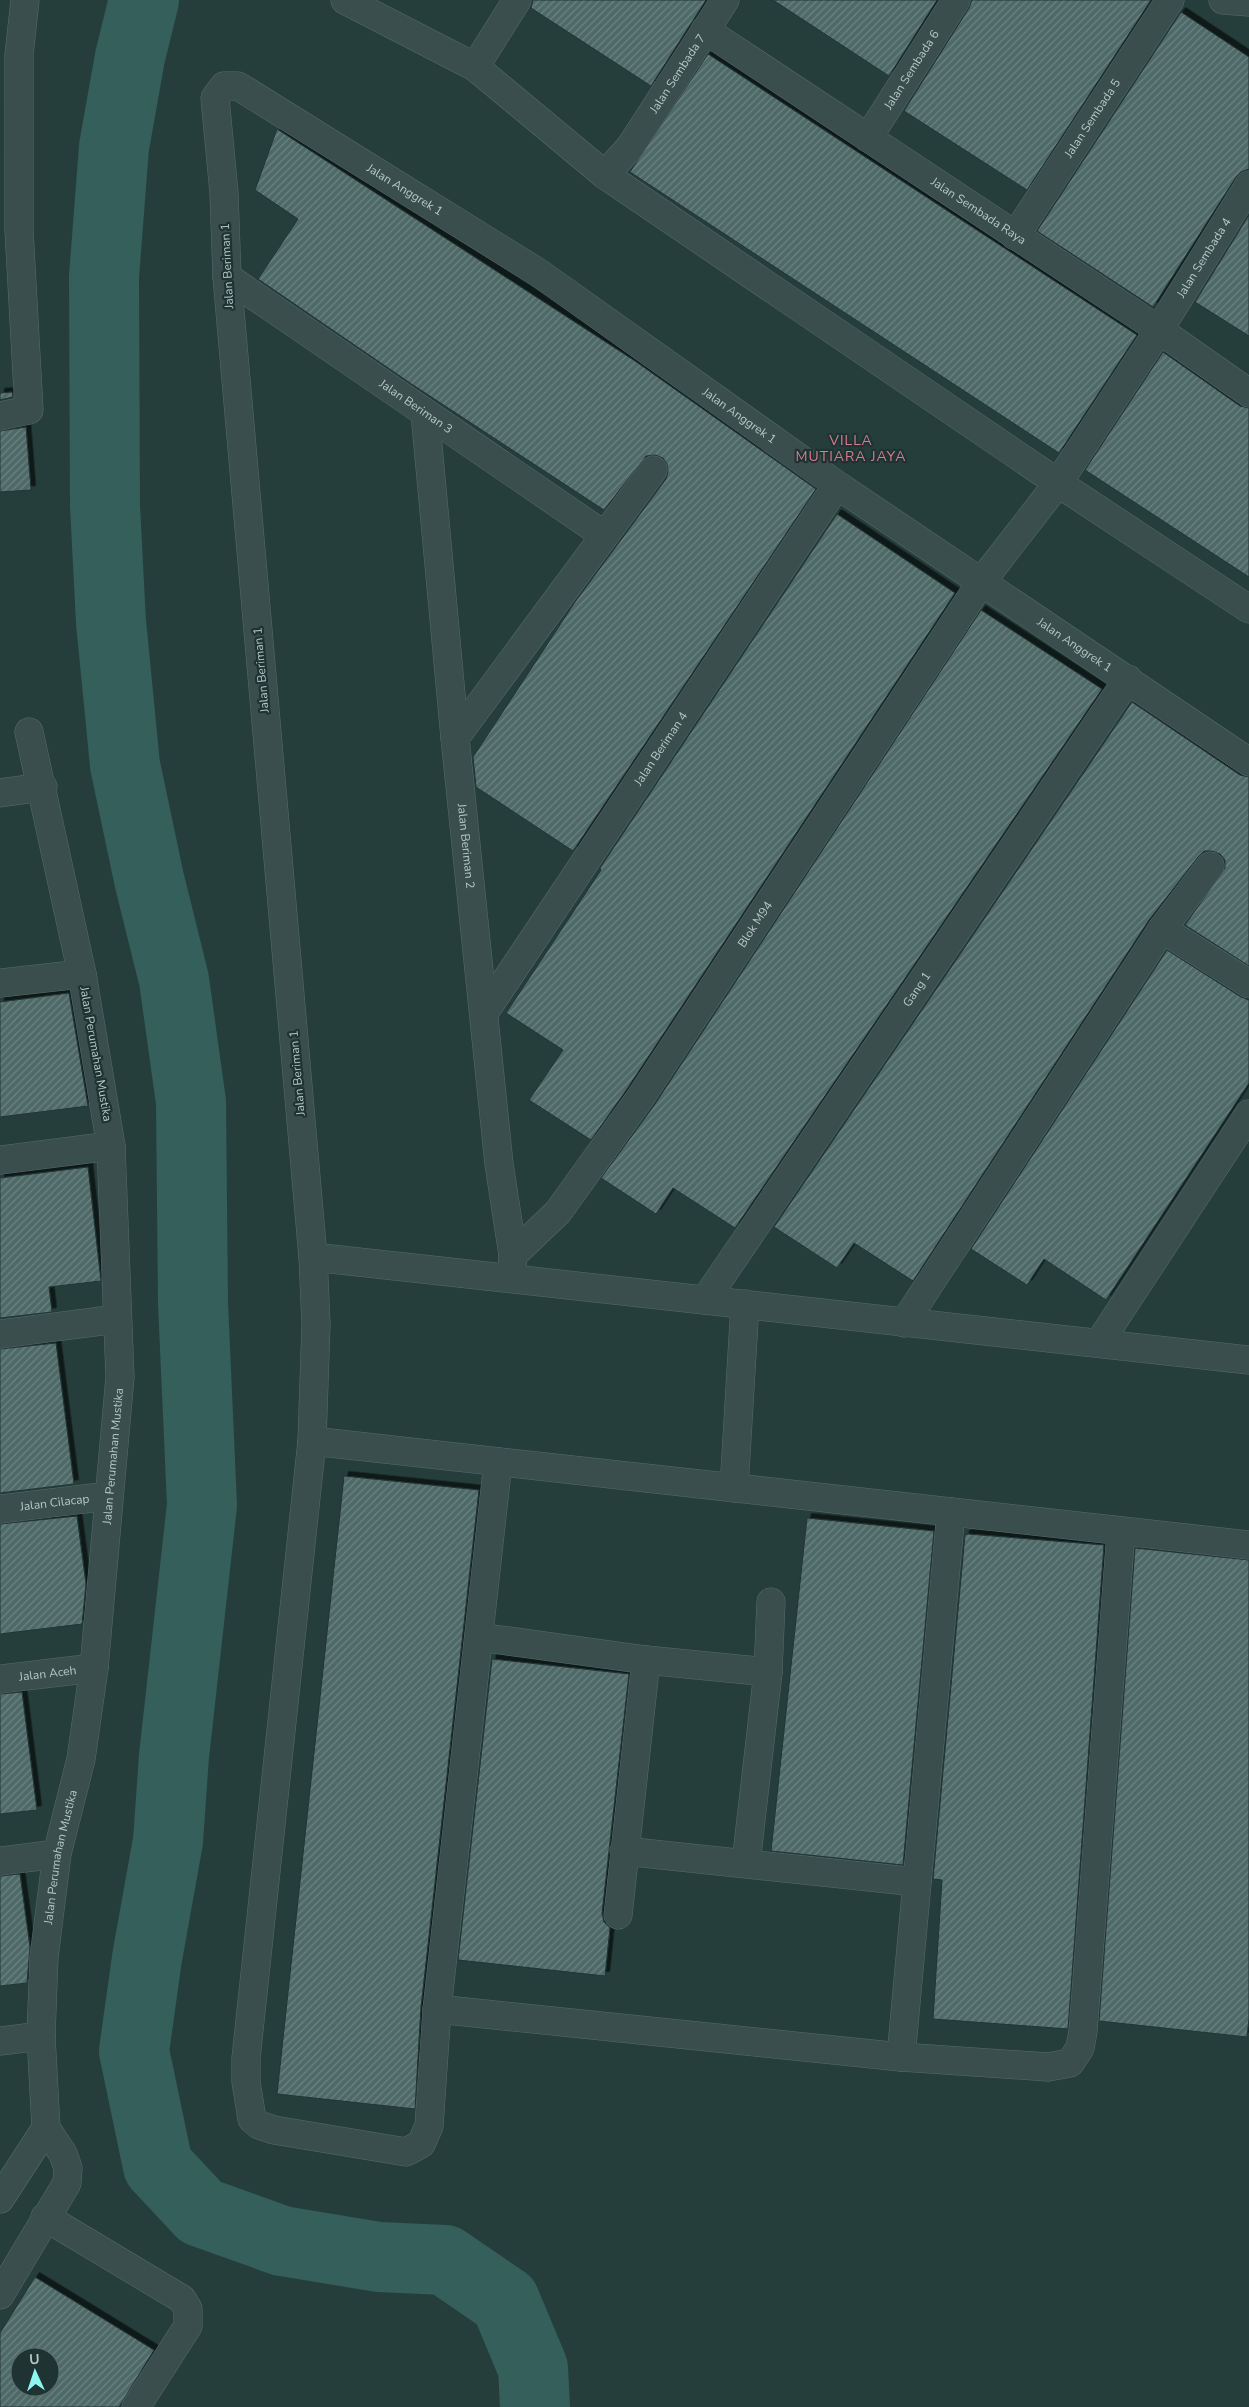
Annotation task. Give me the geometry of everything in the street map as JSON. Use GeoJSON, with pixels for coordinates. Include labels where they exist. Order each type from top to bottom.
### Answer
{"type":"FeatureCollection","features":[{"type":"Feature","properties":{"kind":"street"},"geometry":{"type":"LineString","coordinates":[[0,416],[29,410],[9,231],[10,56],[25,0]]}},
{"type":"Feature","properties":{"kind":"street"},"geometry":{"type":"LineString","coordinates":[[345,0],[475,68],[605,175],[1058,483],[1249,609]]}},
{"type":"Feature","properties":{"kind":"street"},"geometry":{"type":"LineString","coordinates":[[475,68],[517,0]]}},
{"type":"Feature","properties":{"kind":"street","name":"Jalan Sembada 7"},"geometry":{"type":"LineString","coordinates":[[605,175],[630,147],[725,0]]}},
{"type":"Feature","properties":{"kind":"street","name":"Jalan Sembada 6"},"geometry":{"type":"LineString","coordinates":[[868,138],[956,0]]}},
{"type":"Feature","properties":{"kind":"street","name":"Jalan Sembada 5"},"geometry":{"type":"LineString","coordinates":[[1015,236],[1170,0]]}},
{"type":"Feature","properties":{"kind":"street"},"geometry":{"type":"LineString","coordinates":[[1223,0],[1249,2]]}},
{"type":"Feature","properties":{"kind":"street","name":"Jalan Sembada Raya"},"geometry":{"type":"LineString","coordinates":[[705,30],[1159,330],[1249,393]]}},
{"type":"Feature","properties":{"kind":"street","name":"Jalan Beriman 1"},"geometry":{"type":"LineString","coordinates":[[224,86],[215,98],[224,193],[227,277],[313,1257],[316,1324],[312,1441],[246,2058],[246,2082],[252,2119],[260,2125],[274,2130],[406,2152],[421,2144],[429,2126],[437,2009]]}},
{"type":"Feature","properties":{"kind":"street","name":"Jalan Anggrek 1"},"geometry":{"type":"LineString","coordinates":[[224,86],[238,86],[538,273],[837,484],[1249,762]]}},
{"type":"Feature","properties":{"kind":"street","name":"Jalan Sembada 4"},"geometry":{"type":"LineString","coordinates":[[1058,483],[1159,330],[1249,186]]}},
{"type":"Feature","properties":{"kind":"street","name":"Jalan Beriman 3"},"geometry":{"type":"LineString","coordinates":[[227,277],[604,535]]}},
{"type":"Feature","properties":{"kind":"street","name":"Jalan Beriman 2"},"geometry":{"type":"LineString","coordinates":[[425,413],[455,738],[499,1164],[512,1267]]}},
{"type":"Feature","properties":{"kind":"street"},"geometry":{"type":"LineString","coordinates":[[455,738],[653,470]]}},
{"type":"Feature","properties":{"kind":"street","name":"Blok M94"},"geometry":{"type":"LineString","coordinates":[[512,1267],[558,1212],[640,1098],[982,581],[1058,483]]}},
{"type":"Feature","properties":{"kind":"street","name":"Jalan Beriman 4"},"geometry":{"type":"LineString","coordinates":[[484,1013],[837,484]]}},
{"type":"Feature","properties":{"kind":"street","name":"Gang 1"},"geometry":{"type":"LineString","coordinates":[[705,1300],[1128,679]]}},
{"type":"Feature","properties":{"kind":"street","name":"Jalan Perumahan Mustika"},"geometry":{"type":"LineString","coordinates":[[0,2294],[45,2217],[67,2184],[68,2168],[57,2143],[46,2128],[41,2036],[44,1957],[57,1854],[81,1759],[94,1668],[120,1377],[111,1146],[82,974],[30,732]]}},
{"type":"Feature","properties":{"kind":"street"},"geometry":{"type":"LineString","coordinates":[[0,793],[43,788]]}},
{"type":"Feature","properties":{"kind":"street"},"geometry":{"type":"LineString","coordinates":[[904,1323],[1162,929],[1210,866]]}},
{"type":"Feature","properties":{"kind":"street"},"geometry":{"type":"LineString","coordinates":[[1162,929],[1249,984]]}},
{"type":"Feature","properties":{"kind":"street"},"geometry":{"type":"LineString","coordinates":[[0,983],[82,974]]}},
{"type":"Feature","properties":{"kind":"street"},"geometry":{"type":"LineString","coordinates":[[1099,1343],[1249,1114]]}},
{"type":"Feature","properties":{"kind":"street"},"geometry":{"type":"LineString","coordinates":[[0,1160],[111,1146]]}},
{"type":"Feature","properties":{"kind":"street"},"geometry":{"type":"LineString","coordinates":[[313,1257],[512,1267],[705,1300],[1249,1360]]}},
{"type":"Feature","properties":{"kind":"street"},"geometry":{"type":"LineString","coordinates":[[734,1488],[745,1304]]}},
{"type":"Feature","properties":{"kind":"street"},"geometry":{"type":"LineString","coordinates":[[0,1334],[117,1319]]}},
{"type":"Feature","properties":{"kind":"street"},"geometry":{"type":"LineString","coordinates":[[312,1441],[1249,1546]]}},
{"type":"Feature","properties":{"kind":"street"},"geometry":{"type":"LineString","coordinates":[[498,1462],[437,2009],[901,2057],[1048,2067],[1070,2063],[1080,2048],[1083,2031],[1121,1531]]}},
{"type":"Feature","properties":{"kind":"street","name":"Jalan Cilacap"},"geometry":{"type":"LineString","coordinates":[[0,1509],[109,1496]]}},
{"type":"Feature","properties":{"kind":"street"},"geometry":{"type":"LineString","coordinates":[[901,2057],[951,1512]]}},
{"type":"Feature","properties":{"kind":"street"},"geometry":{"type":"LineString","coordinates":[[746,1863],[768,1672],[771,1602]]}},
{"type":"Feature","properties":{"kind":"street"},"geometry":{"type":"LineString","coordinates":[[479,1637],[646,1660],[768,1672]]}},
{"type":"Feature","properties":{"kind":"street"},"geometry":{"type":"LineString","coordinates":[[618,1915],[646,1660]]}},
{"type":"Feature","properties":{"kind":"street","name":"Jalan Aceh"},"geometry":{"type":"LineString","coordinates":[[0,1679],[94,1668]]}},
{"type":"Feature","properties":{"kind":"street"},"geometry":{"type":"LineString","coordinates":[[624,1851],[917,1882]]}},
{"type":"Feature","properties":{"kind":"street"},"geometry":{"type":"LineString","coordinates":[[0,1861],[57,1854]]}},
{"type":"Feature","properties":{"kind":"street"},"geometry":{"type":"LineString","coordinates":[[0,2041],[41,2036]]}},
{"type":"Feature","properties":{"kind":"street"},"geometry":{"type":"LineString","coordinates":[[0,2199],[46,2128]]}},
{"type":"Feature","properties":{"kind":"street"},"geometry":{"type":"LineString","coordinates":[[45,2217],[182,2299],[188,2309],[188,2326],[136,2407]]}},
{"type":"Feature","properties":{"kind":"building"},"geometry":{"type":"Polygon","coordinates":[[[533,0],[706,0],[651,86],[531,8],[533,0]]]}},
{"type":"Feature","properties":{"kind":"building"},"geometry":{"type":"Polygon","coordinates":[[[773,0],[937,0],[889,76],[773,0]]]}},
{"type":"Feature","properties":{"kind":"building"},"geometry":{"type":"Polygon","coordinates":[[[972,0],[1151,0],[1027,190],[904,111],[969,8],[972,0]]]}},
{"type":"Feature","properties":{"kind":"building"},"geometry":{"type":"Polygon","coordinates":[[[1181,12],[1249,57],[1249,169],[1241,172],[1236,177],[1153,307],[1037,231],[1181,12]]]}},
{"type":"Feature","properties":{"kind":"building"},"geometry":{"type":"Polygon","coordinates":[[[708,54],[1137,335],[1059,453],[630,172],[708,54]]]}},
{"type":"Feature","properties":{"kind":"building"},"geometry":{"type":"Polygon","coordinates":[[[277,129],[635,361],[816,489],[573,851],[476,787],[473,757],[575,602],[666,479],[668,472],[667,464],[663,458],[655,455],[646,456],[604,510],[413,385],[258,279],[298,219],[255,190],[277,129]]]}},
{"type":"Feature","properties":{"kind":"building"},"geometry":{"type":"Polygon","coordinates":[[[1249,215],[1249,336],[1195,302],[1249,215]]]}},
{"type":"Feature","properties":{"kind":"building"},"geometry":{"type":"Polygon","coordinates":[[[1163,352],[1240,406],[1249,408],[1249,577],[1085,470],[1163,352]]]}},
{"type":"Feature","properties":{"kind":"building"},"geometry":{"type":"Polygon","coordinates":[[[12,392],[13,397],[0,400],[0,393],[12,392]]]}},
{"type":"Feature","properties":{"kind":"building"},"geometry":{"type":"Polygon","coordinates":[[[26,427],[31,490],[0,492],[0,431],[26,427]]]}},
{"type":"Feature","properties":{"kind":"building"},"geometry":{"type":"Polygon","coordinates":[[[837,514],[955,593],[627,1089],[591,1140],[529,1100],[563,1050],[506,1013],[601,870],[600,868],[837,514]]]}},
{"type":"Feature","properties":{"kind":"building"},"geometry":{"type":"Polygon","coordinates":[[[981,610],[1102,689],[735,1228],[673,1188],[656,1214],[601,1178],[653,1107],[981,610]]]}},
{"type":"Feature","properties":{"kind":"building"},"geometry":{"type":"Polygon","coordinates":[[[1132,702],[1240,775],[1249,777],[1249,966],[1185,925],[1225,868],[1225,860],[1220,854],[1204,851],[1149,920],[913,1281],[854,1243],[837,1268],[774,1227],[1132,702]]]}},
{"type":"Feature","properties":{"kind":"building"},"geometry":{"type":"Polygon","coordinates":[[[1167,950],[1241,997],[1249,1000],[1249,1083],[1106,1300],[1044,1259],[1027,1285],[971,1249],[1167,950]]]}},
{"type":"Feature","properties":{"kind":"building"},"geometry":{"type":"Polygon","coordinates":[[[69,993],[88,1106],[0,1117],[0,1002],[69,993]]]}},
{"type":"Feature","properties":{"kind":"building"},"geometry":{"type":"Polygon","coordinates":[[[88,1167],[101,1281],[49,1287],[52,1312],[0,1318],[0,1178],[88,1167]]]}},
{"type":"Feature","properties":{"kind":"building"},"geometry":{"type":"Polygon","coordinates":[[[56,1343],[74,1484],[0,1493],[0,1349],[56,1343]]]}},
{"type":"Feature","properties":{"kind":"building"},"geometry":{"type":"Polygon","coordinates":[[[344,1476],[479,1490],[421,2007],[415,2109],[277,2094],[344,1476]]]}},
{"type":"Feature","properties":{"kind":"building"},"geometry":{"type":"Polygon","coordinates":[[[77,1516],[86,1584],[82,1624],[0,1634],[0,1524],[77,1516]]]}},
{"type":"Feature","properties":{"kind":"building"},"geometry":{"type":"Polygon","coordinates":[[[807,1518],[934,1531],[903,1865],[771,1851],[807,1518]]]}},
{"type":"Feature","properties":{"kind":"building"},"geometry":{"type":"Polygon","coordinates":[[[965,1535],[1104,1545],[1068,2029],[933,2019],[942,1880],[933,1879],[965,1535]]]}},
{"type":"Feature","properties":{"kind":"building"},"geometry":{"type":"Polygon","coordinates":[[[1135,1548],[1249,1560],[1249,2019],[1247,2037],[1099,2021],[1135,1548]]]}},
{"type":"Feature","properties":{"kind":"building"},"geometry":{"type":"Polygon","coordinates":[[[492,1659],[629,1674],[602,1913],[604,1922],[610,1928],[605,1976],[458,1960],[492,1659]]]}},
{"type":"Feature","properties":{"kind":"building"},"geometry":{"type":"Polygon","coordinates":[[[22,1692],[37,1810],[0,1814],[0,1694],[22,1692]]]}},
{"type":"Feature","properties":{"kind":"building"},"geometry":{"type":"Polygon","coordinates":[[[20,1874],[30,1947],[27,1983],[0,1986],[0,1876],[20,1874]]]}},
{"type":"Feature","properties":{"kind":"building"},"geometry":{"type":"Polygon","coordinates":[[[35,2277],[154,2350],[119,2407],[0,2407],[0,2333],[35,2277]]]}},
{"type":"Feature","properties":{"kind":"waterway"},"geometry":{"type":"LineString","coordinates":[[144,0],[130,57],[114,147],[104,277],[105,506],[111,622],[125,765],[149,879],[174,980],[191,1102],[193,1303],[202,1505],[174,1756],[168,1841],[147,1958],[134,2051],[158,2166],[201,2212],[282,2241],[379,2257],[445,2260],[505,2301],[533,2368],[535,2407]]}},
{"type":"Feature","properties":{"kind":"district","name":"VILLA MUTIARA JAYA"},"geometry":{"type":"Point","coordinates":[851,448]}}]}
